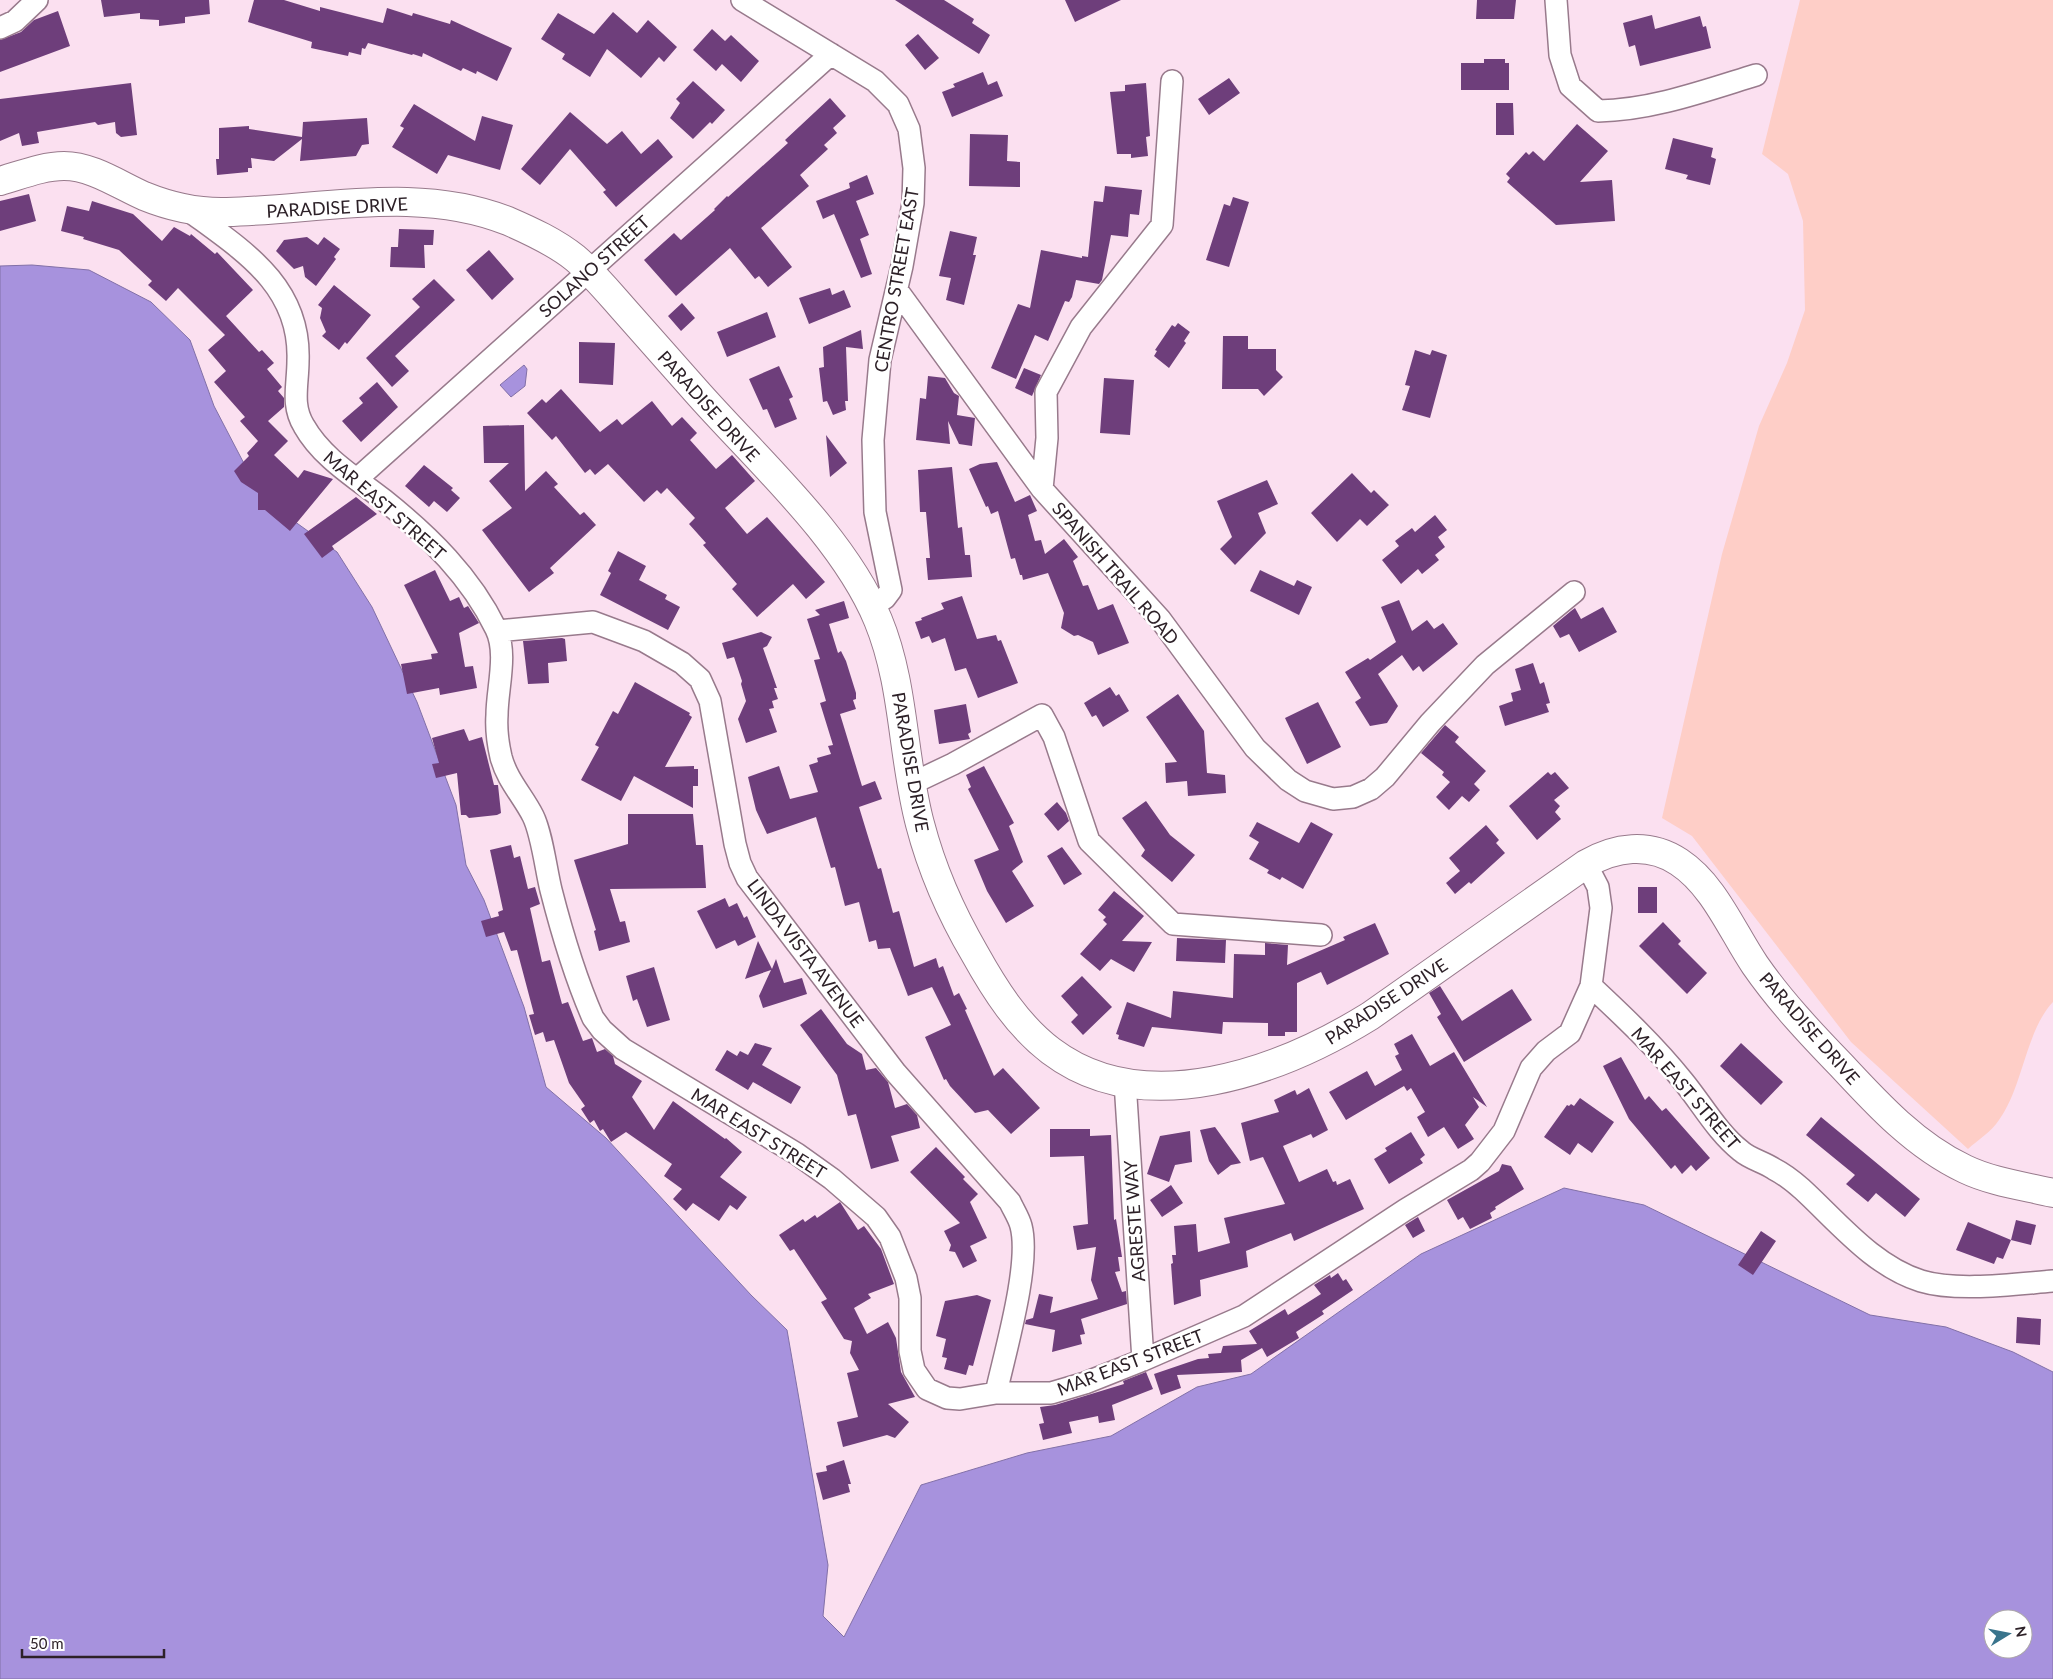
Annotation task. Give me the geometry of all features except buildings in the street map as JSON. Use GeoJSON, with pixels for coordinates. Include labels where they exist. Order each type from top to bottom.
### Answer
{"type":"FeatureCollection","features":[{"type":"Feature","properties":{"kind":"street"},"geometry":{"type":"LineString","coordinates":[[0,28],[15,21],[37,0]]}},
{"type":"Feature","properties":{"kind":"street","name":"CENTRO STREET EAST"},"geometry":{"type":"LineString","coordinates":[[742,0],[864,73],[898,104],[909,129],[914,168],[912,203],[897,290],[880,360],[873,440],[875,518],[890,576],[891,590],[885,598],[872,606]]}},
{"type":"Feature","properties":{"kind":"street"},"geometry":{"type":"LineString","coordinates":[[1556,0],[1560,55],[1570,86],[1598,111],[1625,111],[1677,99],[1756,76]]}},
{"type":"Feature","properties":{"kind":"street","name":"SOLANO STREET"},"geometry":{"type":"LineString","coordinates":[[357,479],[831,54]]}},
{"type":"Feature","properties":{"kind":"street"},"geometry":{"type":"LineString","coordinates":[[1042,489],[1047,438],[1046,392],[1081,327],[1162,225],[1172,81]]}},
{"type":"Feature","properties":{"kind":"street","name":"PARADISE DRIVE"},"geometry":{"type":"LineString","coordinates":[[0,181],[44,169],[74,167],[165,204],[188,210],[250,211],[384,201],[448,206],[481,212],[513,223],[557,245],[589,271],[814,522],[852,572],[872,606],[892,664],[911,784],[923,836],[945,895],[973,951],[1006,1004],[1033,1035],[1065,1061],[1091,1073],[1125,1082],[1169,1085],[1223,1078],[1267,1067],[1318,1045],[1388,1004],[1586,864],[1606,854],[1634,848],[1660,852],[1678,861],[1693,873],[1706,888],[1754,964],[1783,1002],[1850,1076],[1900,1125],[1932,1151],[1967,1170],[1986,1177],[2053,1192]]}},
{"type":"Feature","properties":{"kind":"street","name":"MAR EAST STREET"},"geometry":{"type":"LineString","coordinates":[[188,210],[248,254],[282,292],[291,316],[297,345],[297,414],[311,439],[418,529],[460,571],[498,632],[502,660],[497,727],[501,758],[508,777],[534,817],[558,919],[592,1018],[623,1049],[797,1154],[855,1198],[876,1217],[890,1237],[910,1298],[910,1351],[914,1370],[926,1389],[947,1398],[960,1399],[996,1393],[1051,1393],[1085,1383],[1143,1360],[1244,1316],[1405,1210],[1471,1170],[1491,1151],[1504,1131],[1531,1068],[1546,1051],[1570,1033],[1591,986],[1600,908],[1598,887],[1586,864]]}},
{"type":"Feature","properties":{"kind":"street","name":"SPANISH TRAIL ROAD"},"geometry":{"type":"LineString","coordinates":[[897,290],[1042,489],[1160,619],[1255,748],[1288,780],[1305,792],[1333,799],[1362,795],[1385,777],[1430,723],[1485,665],[1574,592]]}},
{"type":"Feature","properties":{"kind":"street","name":"LINDA VISTA AVENUE"},"geometry":{"type":"LineString","coordinates":[[498,632],[593,622],[644,641],[682,663],[700,679],[710,701],[735,844],[740,863],[747,878],[896,1073],[1010,1202],[1021,1226],[1024,1247],[1022,1272],[996,1393]]}},
{"type":"Feature","properties":{"kind":"street"},"geometry":{"type":"LineString","coordinates":[[911,784],[953,764],[1042,715],[1054,737],[1088,841],[1173,924],[1321,935]]}},
{"type":"Feature","properties":{"kind":"street","name":"MAR EAST STREET"},"geometry":{"type":"LineString","coordinates":[[1591,986],[1642,1034],[1682,1080],[1722,1133],[1742,1152],[1776,1169],[1798,1186],[1877,1258],[1893,1269],[1922,1281],[1946,1285],[2002,1285],[2053,1281]]}},
{"type":"Feature","properties":{"kind":"street","name":"AGRESTE WAY"},"geometry":{"type":"LineString","coordinates":[[1125,1082],[1143,1360]]}},
{"type":"Feature","properties":{"kind":"shaded area"},"geometry":{"type":"Polygon","coordinates":[[[1800,0],[2053,0],[2053,1002],[2044,1014],[2030,1043],[2014,1092],[2007,1107],[1993,1128],[1968,1149],[1851,1042],[1692,836],[1662,818],[1722,554],[1759,426],[1787,363],[1805,310],[1803,221],[1788,174],[1762,154],[1800,0]]]}},
{"type":"Feature","properties":{"kind":"shaded area"},"geometry":{"type":"Polygon","coordinates":[[[32,265],[89,270],[151,302],[190,340],[214,406],[262,498],[337,552],[372,607],[417,702],[456,805],[466,865],[484,900],[524,1007],[546,1087],[606,1138],[751,1295],[787,1330],[828,1565],[823,1616],[844,1637],[921,1485],[1027,1453],[1111,1436],[1197,1387],[1251,1374],[1421,1254],[1564,1188],[1644,1205],[1870,1315],[1946,1327],[2013,1352],[2053,1372],[2053,1679],[0,1679],[0,266],[32,265]]]}},
{"type":"Feature","properties":{"kind":"shaded area"},"geometry":{"type":"Polygon","coordinates":[[[524,365],[527,369],[525,386],[511,397],[500,385],[524,365]]]}}]}
